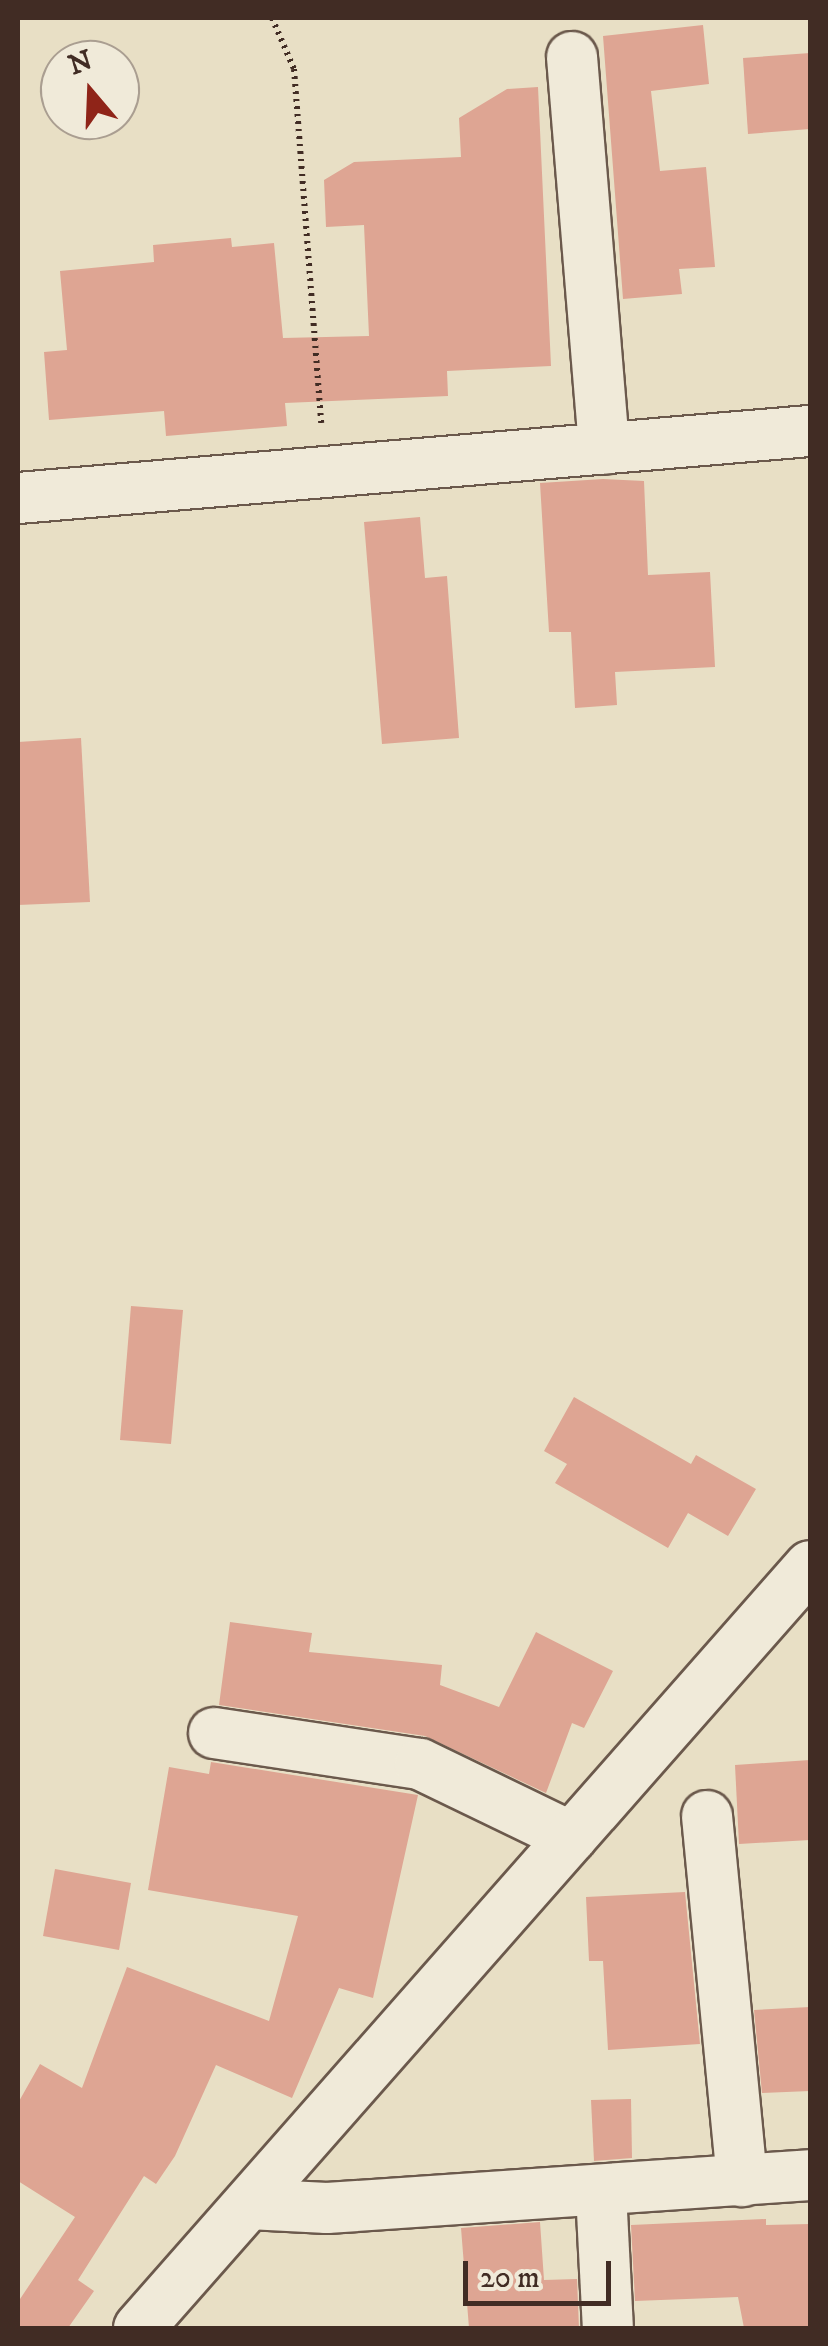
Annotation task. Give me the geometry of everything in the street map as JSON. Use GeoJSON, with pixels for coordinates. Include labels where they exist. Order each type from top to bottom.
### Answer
{"type":"FeatureCollection","features":[{"type":"Feature","properties":{"kind":"street"},"geometry":{"type":"LineString","coordinates":[[572,57],[604,449]]}},
{"type":"Feature","properties":{"kind":"street"},"geometry":{"type":"LineString","coordinates":[[18,498],[810,431]]}},
{"type":"Feature","properties":{"kind":"street"},"geometry":{"type":"LineString","coordinates":[[139,2328],[810,1566]]}},
{"type":"Feature","properties":{"kind":"street"},"geometry":{"type":"LineString","coordinates":[[214,1733],[420,1764],[570,1837]]}},
{"type":"Feature","properties":{"kind":"street"},"geometry":{"type":"LineString","coordinates":[[706,1816],[742,2180]]}},
{"type":"Feature","properties":{"kind":"street"},"geometry":{"type":"LineString","coordinates":[[249,2204],[326,2208],[810,2175]]}},
{"type":"Feature","properties":{"kind":"street"},"geometry":{"type":"LineString","coordinates":[[601,2192],[608,2328]]}},
{"type":"Feature","properties":{"kind":"path"},"geometry":{"type":"LineString","coordinates":[[272,18],[294,69],[324,474]]}},
{"type":"Feature","properties":{"kind":"building"},"geometry":{"type":"Polygon","coordinates":[[[703,25],[709,84],[651,91],[660,171],[706,167],[715,267],[679,269],[682,294],[623,299],[603,36],[703,25]]]}},
{"type":"Feature","properties":{"kind":"building"},"geometry":{"type":"Polygon","coordinates":[[[810,53],[810,129],[748,134],[743,58],[810,53]]]}},
{"type":"Feature","properties":{"kind":"building"},"geometry":{"type":"Polygon","coordinates":[[[538,87],[551,366],[447,371],[448,396],[285,403],[287,426],[166,436],[164,411],[49,420],[44,352],[67,350],[60,271],[154,262],[153,245],[231,238],[232,247],[274,243],[283,338],[369,336],[364,225],[326,227],[324,180],[354,162],[461,157],[459,118],[507,89],[538,87]]]}},
{"type":"Feature","properties":{"kind":"building"},"geometry":{"type":"Polygon","coordinates":[[[644,481],[648,575],[710,572],[715,667],[615,672],[617,705],[575,708],[571,632],[549,632],[540,483],[644,481]]]}},
{"type":"Feature","properties":{"kind":"building"},"geometry":{"type":"Polygon","coordinates":[[[420,517],[425,578],[447,576],[459,738],[382,744],[364,522],[420,517]]]}},
{"type":"Feature","properties":{"kind":"building"},"geometry":{"type":"Polygon","coordinates":[[[81,738],[90,902],[18,905],[18,742],[81,738]]]}},
{"type":"Feature","properties":{"kind":"building"},"geometry":{"type":"Polygon","coordinates":[[[131,1306],[183,1310],[171,1444],[120,1440],[131,1306]]]}},
{"type":"Feature","properties":{"kind":"building"},"geometry":{"type":"Polygon","coordinates":[[[574,1397],[691,1464],[696,1455],[756,1489],[728,1536],[688,1513],[668,1548],[555,1483],[567,1464],[544,1451],[574,1397]]]}},
{"type":"Feature","properties":{"kind":"building"},"geometry":{"type":"Polygon","coordinates":[[[230,1622],[312,1633],[309,1652],[442,1665],[440,1685],[499,1707],[536,1632],[613,1671],[584,1728],[572,1723],[546,1793],[425,1736],[219,1705],[230,1622]]]}},
{"type":"Feature","properties":{"kind":"building"},"geometry":{"type":"Polygon","coordinates":[[[810,1760],[810,1840],[739,1844],[735,1765],[810,1760]]]}},
{"type":"Feature","properties":{"kind":"building"},"geometry":{"type":"Polygon","coordinates":[[[211,1762],[418,1795],[373,1998],[339,1988],[292,2098],[216,2065],[175,2156],[156,2184],[144,2176],[78,2280],[94,2291],[68,2328],[18,2328],[18,2302],[75,2217],[18,2181],[18,2103],[40,2064],[82,2088],[127,1967],[269,2021],[298,1916],[148,1890],[169,1767],[209,1774],[211,1762]]]}},
{"type":"Feature","properties":{"kind":"building"},"geometry":{"type":"Polygon","coordinates":[[[55,1869],[131,1883],[119,1950],[43,1936],[55,1869]]]}},
{"type":"Feature","properties":{"kind":"building"},"geometry":{"type":"Polygon","coordinates":[[[685,1892],[700,2044],[608,2050],[603,1961],[589,1961],[586,1897],[685,1892]]]}},
{"type":"Feature","properties":{"kind":"building"},"geometry":{"type":"Polygon","coordinates":[[[810,2007],[810,2091],[762,2093],[754,2010],[810,2007]]]}},
{"type":"Feature","properties":{"kind":"building"},"geometry":{"type":"Polygon","coordinates":[[[631,2099],[632,2158],[594,2161],[591,2100],[631,2099]]]}},
{"type":"Feature","properties":{"kind":"building"},"geometry":{"type":"Polygon","coordinates":[[[766,2219],[766,2225],[810,2224],[810,2328],[744,2328],[738,2297],[635,2301],[631,2225],[766,2219]]]}},
{"type":"Feature","properties":{"kind":"building"},"geometry":{"type":"Polygon","coordinates":[[[540,2222],[544,2280],[577,2279],[579,2328],[469,2328],[461,2228],[540,2222]]]}}]}
